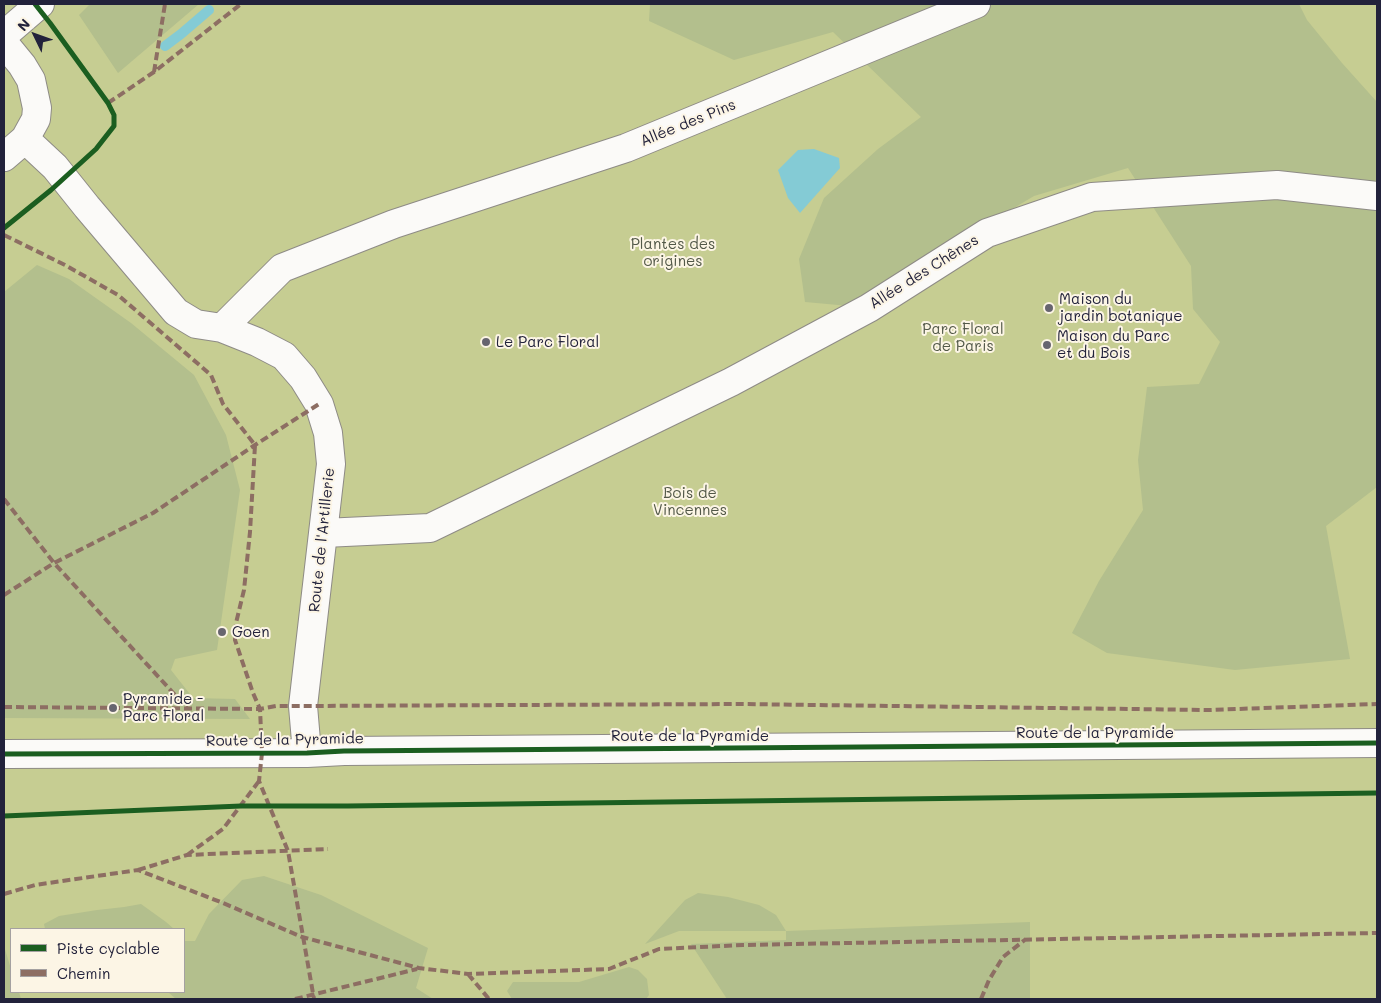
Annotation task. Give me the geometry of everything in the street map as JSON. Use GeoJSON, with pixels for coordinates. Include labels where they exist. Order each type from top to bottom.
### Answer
{"type":"FeatureCollection","features":[{"type":"Feature","properties":{"kind":"street"},"geometry":{"type":"LineString","coordinates":[[4,35],[40,4]]}},
{"type":"Feature","properties":{"kind":"street","name":"Allée des Pins"},"geometry":{"type":"LineString","coordinates":[[222,328],[282,268],[394,224],[626,148],[976,4]]}},
{"type":"Feature","properties":{"kind":"street"},"geometry":{"type":"LineString","coordinates":[[4,43],[22,65],[31,80],[38,108],[36,119],[25,139],[4,157]]}},
{"type":"Feature","properties":{"kind":"street","name":"Route de l'Artillerie"},"geometry":{"type":"LineString","coordinates":[[25,139],[60,172],[87,207],[176,312],[196,324],[222,328],[257,342],[284,356],[302,378],[318,404],[328,433],[331,464],[304,706],[306,753]]}},
{"type":"Feature","properties":{"kind":"street","name":"Allée des Chênes"},"geometry":{"type":"LineString","coordinates":[[324,533],[430,528],[739,378],[869,308],[987,233],[1092,197],[1276,185],[1377,196]]}},
{"type":"Feature","properties":{"kind":"street","name":"Route de la Pyramide"},"geometry":{"type":"LineString","coordinates":[[4,754],[1377,743]]}},
{"type":"Feature","properties":{"kind":"green space","name":"Bois de Vincennes"},"geometry":{"type":"Polygon","coordinates":[[[4,4],[1377,4],[1377,999],[4,999],[4,4]]]}},
{"type":"Feature","properties":{"kind":"green space"},"geometry":{"type":"Polygon","coordinates":[[[90,4],[199,4],[118,73],[79,15],[90,4]]]}},
{"type":"Feature","properties":{"kind":"green space"},"geometry":{"type":"Polygon","coordinates":[[[650,4],[1299,4],[1307,20],[1377,102],[1377,487],[1326,526],[1350,659],[1235,670],[1107,653],[1072,633],[1099,581],[1143,510],[1138,460],[1147,387],[1199,384],[1220,342],[1193,309],[1191,266],[1128,168],[1034,196],[849,306],[805,302],[799,259],[824,198],[878,149],[921,117],[833,32],[734,60],[649,21],[650,4]]]}},
{"type":"Feature","properties":{"kind":"green space"},"geometry":{"type":"Polygon","coordinates":[[[37,265],[69,279],[131,323],[194,375],[226,435],[240,490],[217,650],[175,659],[171,670],[193,698],[235,699],[250,719],[4,718],[4,292],[37,265]]]}},
{"type":"Feature","properties":{"kind":"green space"},"geometry":{"type":"Polygon","coordinates":[[[264,876],[321,895],[428,948],[416,988],[433,999],[176,999],[169,993],[185,993],[185,941],[195,941],[209,914],[242,880],[264,876]]]}},
{"type":"Feature","properties":{"kind":"green space"},"geometry":{"type":"Polygon","coordinates":[[[698,893],[728,897],[759,905],[776,915],[786,931],[679,931],[645,944],[685,900],[698,893]]]}},
{"type":"Feature","properties":{"kind":"green space"},"geometry":{"type":"Polygon","coordinates":[[[141,904],[173,928],[45,928],[44,924],[59,916],[141,904]]]}},
{"type":"Feature","properties":{"kind":"green space"},"geometry":{"type":"Polygon","coordinates":[[[1030,922],[1030,999],[727,999],[691,944],[786,940],[786,931],[1030,922]]]}},
{"type":"Feature","properties":{"kind":"green space"},"geometry":{"type":"Polygon","coordinates":[[[4,946],[10,966],[10,993],[19,993],[21,999],[4,999],[4,946]]]}},
{"type":"Feature","properties":{"kind":"green space"},"geometry":{"type":"Polygon","coordinates":[[[629,967],[638,970],[647,979],[649,995],[646,999],[512,999],[507,991],[513,982],[579,982],[629,967]]]}},
{"type":"Feature","properties":{"kind":"water"},"geometry":{"type":"Polygon","coordinates":[[[814,149],[839,158],[840,168],[800,213],[788,198],[778,170],[798,150],[814,149]]]}},
{"type":"Feature","properties":{"kind":"waterway"},"geometry":{"type":"LineString","coordinates":[[165,46],[209,10]]}},
{"type":"Feature","properties":{"kind":"marked path"},"geometry":{"type":"LineString","coordinates":[[154,72],[165,4]]}},
{"type":"Feature","properties":{"kind":"marked path"},"geometry":{"type":"LineString","coordinates":[[108,103],[154,72],[241,4]]}},
{"type":"Feature","properties":{"kind":"marked path"},"geometry":{"type":"LineString","coordinates":[[4,235],[65,265],[118,295],[211,375],[223,404],[255,445],[250,532],[244,590],[236,623],[235,640],[260,709],[262,753],[259,781],[288,851],[314,999]]}},
{"type":"Feature","properties":{"kind":"marked path"},"geometry":{"type":"LineString","coordinates":[[4,595],[54,563],[153,513],[319,404]]}},
{"type":"Feature","properties":{"kind":"marked path"},"geometry":{"type":"LineString","coordinates":[[4,499],[54,563],[187,708]]}},
{"type":"Feature","properties":{"kind":"marked path"},"geometry":{"type":"LineString","coordinates":[[4,707],[260,709],[276,706],[739,704],[1209,710],[1377,704]]}},
{"type":"Feature","properties":{"kind":"marked path"},"geometry":{"type":"LineString","coordinates":[[187,855],[223,829],[259,781]]}},
{"type":"Feature","properties":{"kind":"marked path"},"geometry":{"type":"LineString","coordinates":[[138,870],[187,855],[328,849]]}},
{"type":"Feature","properties":{"kind":"marked path"},"geometry":{"type":"LineString","coordinates":[[4,894],[35,885],[138,870],[223,903],[302,937],[419,968],[468,974],[609,969],[659,949],[743,945],[1377,933]]}},
{"type":"Feature","properties":{"kind":"marked path"},"geometry":{"type":"LineString","coordinates":[[981,999],[989,980],[1003,957],[1026,939]]}},
{"type":"Feature","properties":{"kind":"marked path"},"geometry":{"type":"LineString","coordinates":[[295,999],[417,969]]}},
{"type":"Feature","properties":{"kind":"marked path"},"geometry":{"type":"LineString","coordinates":[[468,974],[489,999]]}},
{"type":"Feature","properties":{"kind":"cycle path"},"geometry":{"type":"LineString","coordinates":[[4,228],[51,190],[96,149],[114,126],[114,115],[108,103],[35,4]]}},
{"type":"Feature","properties":{"kind":"cycle path"},"geometry":{"type":"LineString","coordinates":[[4,754],[1377,743]]}},
{"type":"Feature","properties":{"kind":"cycle path"},"geometry":{"type":"LineString","coordinates":[[4,816],[241,806],[1377,793]]}},
{"type":"Feature","properties":{"kind":"place","name":"Maison du jardin botanique"},"geometry":{"type":"Point","coordinates":[1049,308]}},
{"type":"Feature","properties":{"kind":"place","name":"Le Parc Floral"},"geometry":{"type":"Point","coordinates":[486,342]}},
{"type":"Feature","properties":{"kind":"place","name":"Maison du Parc et du Bois"},"geometry":{"type":"Point","coordinates":[1047,345]}},
{"type":"Feature","properties":{"kind":"place","name":"Goen"},"geometry":{"type":"Point","coordinates":[222,632]}},
{"type":"Feature","properties":{"kind":"place","name":"Pyramide - Parc Floral"},"geometry":{"type":"Point","coordinates":[113,708]}},
{"type":"Feature","properties":{"kind":"park label","name":"Plantes des origines"},"geometry":{"type":"Point","coordinates":[673,252]}},
{"type":"Feature","properties":{"kind":"park label","name":"Parc Floral de Paris"},"geometry":{"type":"Point","coordinates":[963,338]}}]}
